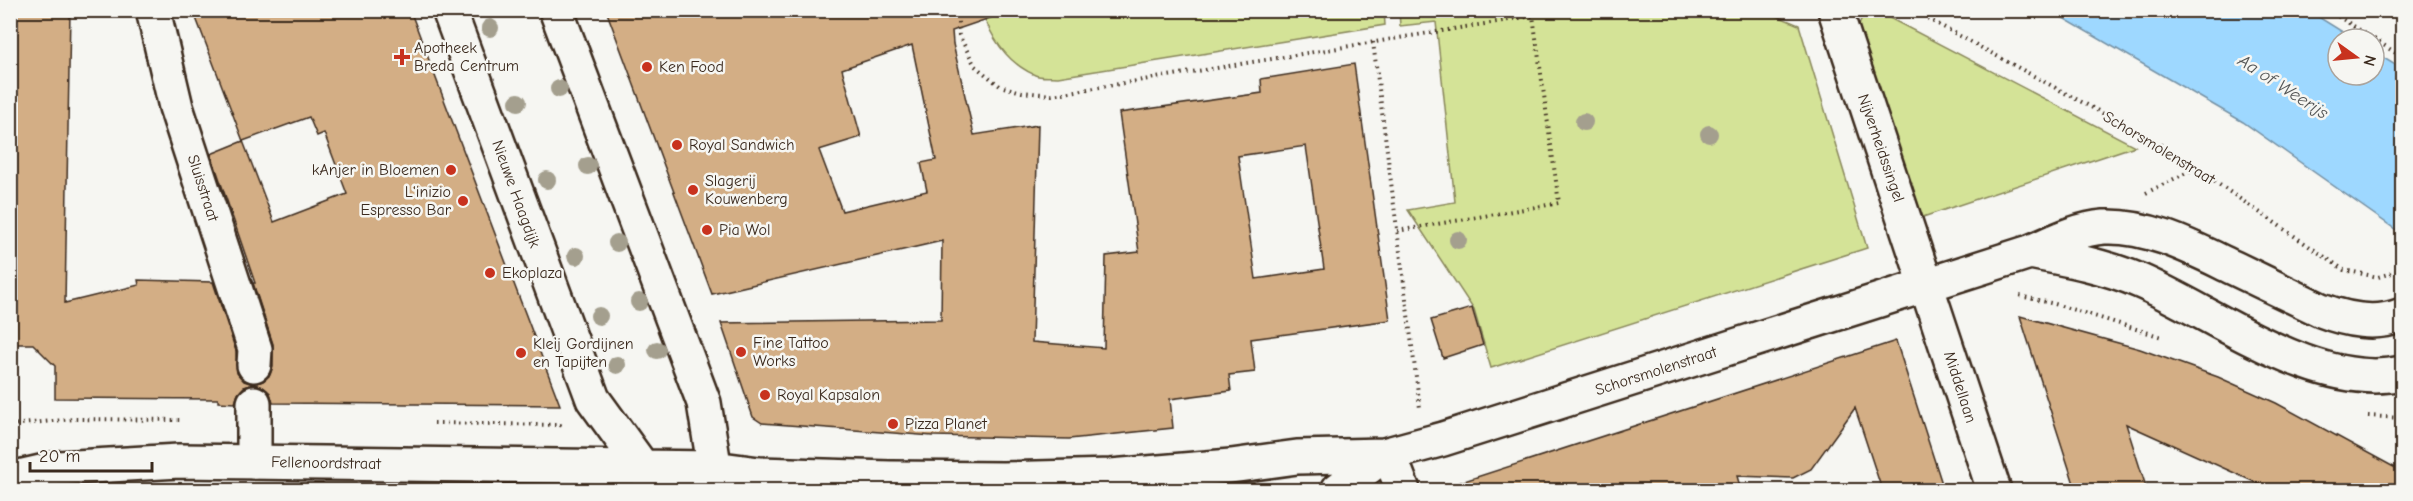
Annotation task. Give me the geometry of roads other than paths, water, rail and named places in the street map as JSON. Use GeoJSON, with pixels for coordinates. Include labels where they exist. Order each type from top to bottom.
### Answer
{"type":"FeatureCollection","features":[{"type":"Feature","properties":{"kind":"street","name":"Sluisstraat"},"geometry":{"type":"LineString","coordinates":[[153,10],[176,107],[255,349],[254,365]]}},
{"type":"Feature","properties":{"kind":"street","name":"Nieuwe Haagdijk"},"geometry":{"type":"LineString","coordinates":[[448,10],[593,399],[650,479]]}},
{"type":"Feature","properties":{"kind":"street"},"geometry":{"type":"LineString","coordinates":[[556,10],[704,403],[716,479],[650,479]]}},
{"type":"Feature","properties":{"kind":"street","name":"Nijverheidssingel"},"geometry":{"type":"LineString","coordinates":[[1834,10],[1927,285]]}},
{"type":"Feature","properties":{"kind":"street","name":"Schorsmolenstraat"},"geometry":{"type":"LineString","coordinates":[[716,479],[759,474],[1013,479],[1166,473],[1297,457],[1387,454],[1425,444],[2030,252],[2084,230],[2104,227],[2155,234],[2183,244],[2321,310],[2342,317],[2376,321],[2403,315]]}},
{"type":"Feature","properties":{"kind":"street"},"geometry":{"type":"LineString","coordinates":[[2030,252],[2118,272],[2309,364],[2360,376],[2403,373]]}},
{"type":"Feature","properties":{"kind":"street","name":"Middellaan"},"geometry":{"type":"LineString","coordinates":[[1927,285],[1994,490]]}},
{"type":"Feature","properties":{"kind":"street"},"geometry":{"type":"LineString","coordinates":[[254,403],[254,462]]}},
{"type":"Feature","properties":{"kind":"street"},"geometry":{"type":"LineString","coordinates":[[1387,454],[1403,490]]}},
{"type":"Feature","properties":{"kind":"street","name":"Schorsmolenstraat"},"geometry":{"type":"LineString","coordinates":[[1338,490],[1387,454]]}},
{"type":"Feature","properties":{"kind":"street","name":"Fellenoordstraat"},"geometry":{"type":"LineString","coordinates":[[10,478],[58,468],[179,461],[254,462],[650,479]]}},
{"type":"Feature","properties":{"kind":"water","name":"Aa of Weerijs"},"geometry":{"type":"Polygon","coordinates":[[[2051,11],[2309,11],[2335,27],[2326,27],[2326,87],[2386,87],[2386,59],[2402,69],[2402,234],[2243,122],[2051,11]]]}},
{"type":"Feature","properties":{"kind":"place","name":"Apotheek Breda Centrum"},"geometry":{"type":"Point","coordinates":[402,57]}},
{"type":"Feature","properties":{"kind":"place","name":"Ken Food"},"geometry":{"type":"Point","coordinates":[647,67]}},
{"type":"Feature","properties":{"kind":"place","name":"Royal Sandwich"},"geometry":{"type":"Point","coordinates":[677,145]}},
{"type":"Feature","properties":{"kind":"place","name":"kAnjer in Bloemen"},"geometry":{"type":"Point","coordinates":[451,170]}},
{"type":"Feature","properties":{"kind":"place","name":"Slagerij Kouwenberg"},"geometry":{"type":"Point","coordinates":[693,190]}},
{"type":"Feature","properties":{"kind":"place","name":"L'inizio Espresso Bar"},"geometry":{"type":"Point","coordinates":[463,201]}},
{"type":"Feature","properties":{"kind":"place","name":"Pia Wol"},"geometry":{"type":"Point","coordinates":[707,230]}},
{"type":"Feature","properties":{"kind":"place","name":"Ekoplaza"},"geometry":{"type":"Point","coordinates":[490,273]}},
{"type":"Feature","properties":{"kind":"place","name":"Fine Tattoo Works"},"geometry":{"type":"Point","coordinates":[741,352]}},
{"type":"Feature","properties":{"kind":"place","name":"Kleij Gordijnen en Tapijten"},"geometry":{"type":"Point","coordinates":[521,353]}},
{"type":"Feature","properties":{"kind":"place","name":"Royal Kapsalon"},"geometry":{"type":"Point","coordinates":[765,395]}},
{"type":"Feature","properties":{"kind":"place","name":"Pizza Planet"},"geometry":{"type":"Point","coordinates":[893,424]}}]}
